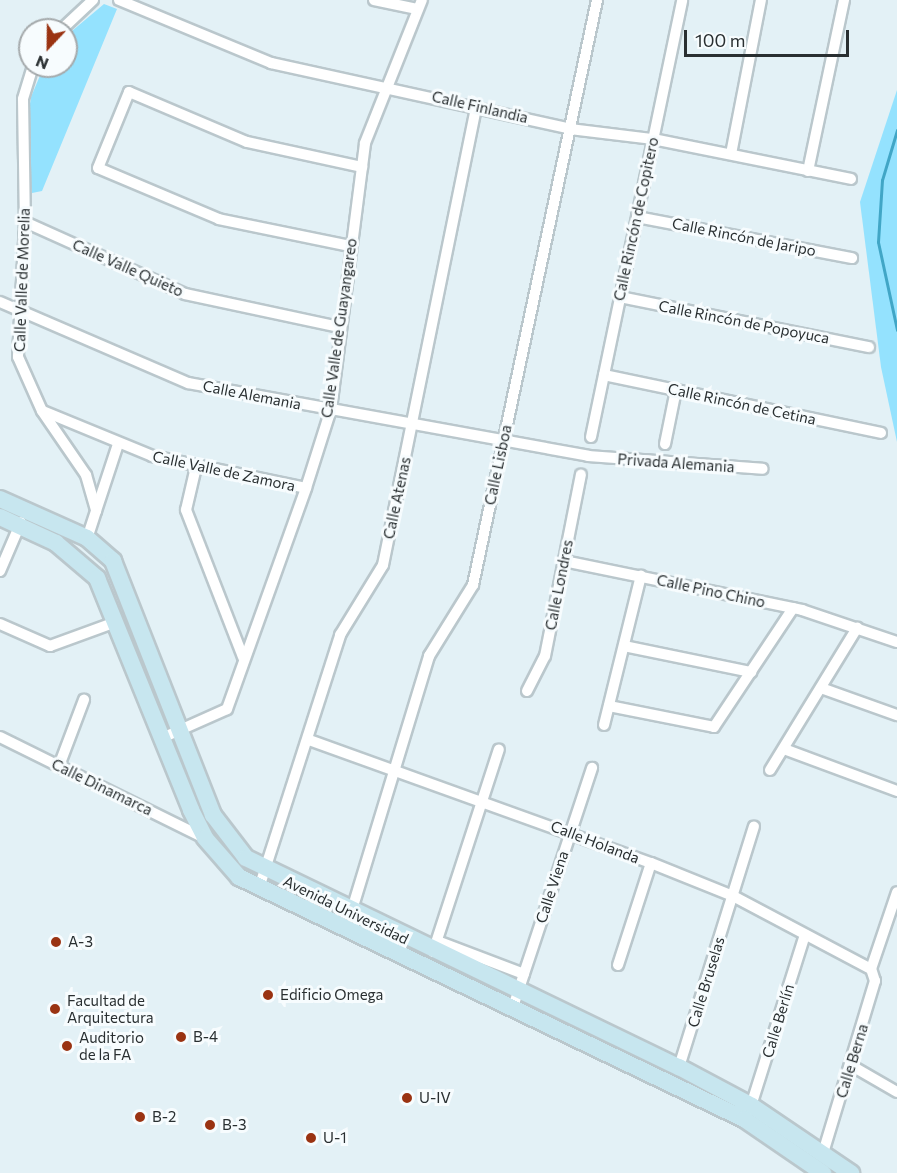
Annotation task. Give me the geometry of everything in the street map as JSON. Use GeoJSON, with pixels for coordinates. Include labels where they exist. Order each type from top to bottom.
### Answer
{"type":"FeatureCollection","features":[{"type":"Feature","properties":{"kind":"street"},"geometry":{"type":"LineString","coordinates":[[74,18],[93,0]]}},
{"type":"Feature","properties":{"kind":"street","name":"Calle Finlandia"},"geometry":{"type":"LineString","coordinates":[[118,0],[271,63],[387,86],[570,129],[653,139],[851,179]]}},
{"type":"Feature","properties":{"kind":"street"},"geometry":{"type":"LineString","coordinates":[[374,0],[419,5]]}},
{"type":"Feature","properties":{"kind":"street","name":"Calle Lisboa"},"geometry":{"type":"LineString","coordinates":[[351,913],[429,656],[473,585],[597,0]]}},
{"type":"Feature","properties":{"kind":"street","name":"Calle Rincón de Copitero"},"geometry":{"type":"LineString","coordinates":[[591,437],[682,0]]}},
{"type":"Feature","properties":{"kind":"street"},"geometry":{"type":"LineString","coordinates":[[731,154],[762,0]]}},
{"type":"Feature","properties":{"kind":"street"},"geometry":{"type":"LineString","coordinates":[[808,171],[844,0]]}},
{"type":"Feature","properties":{"kind":"street","name":"Calle Valle de Guayangareo"},"geometry":{"type":"LineString","coordinates":[[162,738],[227,709],[243,657],[306,488],[331,410],[339,327],[362,167],[387,86],[419,5]]}},
{"type":"Feature","properties":{"kind":"street","name":"Calle Valle de Morelia"},"geometry":{"type":"LineString","coordinates":[[29,78],[22,99],[25,222],[18,357],[42,411],[86,475],[96,511]]}},
{"type":"Feature","properties":{"kind":"street"},"geometry":{"type":"LineString","coordinates":[[350,246],[219,219],[98,168],[129,92],[247,142],[362,167]]}},
{"type":"Feature","properties":{"kind":"street","name":"Calle Atenas"},"geometry":{"type":"LineString","coordinates":[[262,880],[309,740],[340,635],[383,565],[476,106]]}},
{"type":"Feature","properties":{"kind":"street","name":"Calle Rincón de Jaripo"},"geometry":{"type":"LineString","coordinates":[[637,217],[852,258]]}},
{"type":"Feature","properties":{"kind":"street","name":"Calle Valle Quieto"},"geometry":{"type":"LineString","coordinates":[[25,222],[185,294],[339,327]]}},
{"type":"Feature","properties":{"kind":"street","name":"Calle Rincón de Popoyuca"},"geometry":{"type":"LineString","coordinates":[[620,297],[869,347]]}},
{"type":"Feature","properties":{"kind":"street","name":"Calle Alemania"},"geometry":{"type":"LineString","coordinates":[[0,302],[189,383],[412,428],[588,456]]}},
{"type":"Feature","properties":{"kind":"street","name":"Calle Rincón de Cetina"},"geometry":{"type":"LineString","coordinates":[[604,375],[881,433]]}},
{"type":"Feature","properties":{"kind":"street"},"geometry":{"type":"LineString","coordinates":[[665,444],[676,390]]}},
{"type":"Feature","properties":{"kind":"street","name":"Calle Valle de Zamora"},"geometry":{"type":"LineString","coordinates":[[42,411],[118,444],[196,467],[306,488]]}},
{"type":"Feature","properties":{"kind":"street"},"geometry":{"type":"LineString","coordinates":[[87,538],[118,444]]}},
{"type":"Feature","properties":{"kind":"street","name":"Privada Alemania"},"geometry":{"type":"LineString","coordinates":[[588,456],[763,469]]}},
{"type":"Feature","properties":{"kind":"street"},"geometry":{"type":"LineString","coordinates":[[196,467],[186,510],[243,657]]}},
{"type":"Feature","properties":{"kind":"street","name":"Calle Londres"},"geometry":{"type":"LineString","coordinates":[[527,691],[545,656],[581,475]]}},
{"type":"Feature","properties":{"kind":"street","name":"Avenida Universidad"},"geometry":{"type":"LineString","coordinates":[[0,499],[81,560],[97,578],[205,838],[239,877],[262,880],[435,947],[680,1067],[748,1113],[823,1173]]}},
{"type":"Feature","properties":{"kind":"street","name":"Avenida Universidad"},"geometry":{"type":"LineString","coordinates":[[0,517],[23,518],[87,538],[113,561],[228,840],[262,880],[513,1007],[748,1113],[823,1153],[851,1173]]}},
{"type":"Feature","properties":{"kind":"street"},"geometry":{"type":"LineString","coordinates":[[0,571],[23,518]]}},
{"type":"Feature","properties":{"kind":"street","name":"Calle Pino Chino"},"geometry":{"type":"LineString","coordinates":[[564,561],[793,608],[897,642]]}},
{"type":"Feature","properties":{"kind":"street"},"geometry":{"type":"LineString","coordinates":[[604,725],[641,576]]}},
{"type":"Feature","properties":{"kind":"street"},"geometry":{"type":"LineString","coordinates":[[609,706],[714,728],[793,608]]}},
{"type":"Feature","properties":{"kind":"street"},"geometry":{"type":"LineString","coordinates":[[0,624],[50,646],[116,622]]}},
{"type":"Feature","properties":{"kind":"street"},"geometry":{"type":"LineString","coordinates":[[771,770],[857,628]]}},
{"type":"Feature","properties":{"kind":"street"},"geometry":{"type":"LineString","coordinates":[[624,646],[751,672]]}},
{"type":"Feature","properties":{"kind":"street"},"geometry":{"type":"LineString","coordinates":[[821,688],[897,715]]}},
{"type":"Feature","properties":{"kind":"street"},"geometry":{"type":"LineString","coordinates":[[59,766],[84,700]]}},
{"type":"Feature","properties":{"kind":"street","name":"Calle Dinamarca"},"geometry":{"type":"LineString","coordinates":[[0,737],[205,838]]}},
{"type":"Feature","properties":{"kind":"street","name":"Calle Holanda"},"geometry":{"type":"LineString","coordinates":[[309,740],[571,832],[733,896],[871,969]]}},
{"type":"Feature","properties":{"kind":"street"},"geometry":{"type":"LineString","coordinates":[[435,947],[499,749]]}},
{"type":"Feature","properties":{"kind":"street"},"geometry":{"type":"LineString","coordinates":[[784,749],[897,790]]}},
{"type":"Feature","properties":{"kind":"street","name":"Calle Viena"},"geometry":{"type":"LineString","coordinates":[[513,1007],[592,768]]}},
{"type":"Feature","properties":{"kind":"street","name":"Calle Bruselas"},"geometry":{"type":"LineString","coordinates":[[680,1067],[754,826]]}},
{"type":"Feature","properties":{"kind":"street"},"geometry":{"type":"LineString","coordinates":[[618,965],[651,863]]}},
{"type":"Feature","properties":{"kind":"street","name":"Calle Berna"},"geometry":{"type":"LineString","coordinates":[[823,1153],[852,1066],[875,981],[871,969],[897,892]]}},
{"type":"Feature","properties":{"kind":"street","name":"Calle Berlín"},"geometry":{"type":"LineString","coordinates":[[748,1113],[805,935]]}},
{"type":"Feature","properties":{"kind":"street","name":"Avenida Universidad"},"geometry":{"type":"LineString","coordinates":[[435,947],[524,974]]}},
{"type":"Feature","properties":{"kind":"street"},"geometry":{"type":"LineString","coordinates":[[852,1066],[897,1092]]}},
{"type":"Feature","properties":{"kind":"shaded area"},"geometry":{"type":"Polygon","coordinates":[[[104,4],[117,9],[42,191],[32,193],[24,145],[31,97],[39,78],[78,78],[78,26],[104,4]]]}},
{"type":"Feature","properties":{"kind":"shaded area"},"geometry":{"type":"Polygon","coordinates":[[[897,90],[897,442],[881,367],[860,202],[897,90]]]}},
{"type":"Feature","properties":{"kind":"waterway"},"geometry":{"type":"LineString","coordinates":[[897,130],[882,180],[878,242],[897,330]]}},
{"type":"Feature","properties":{"kind":"place","name":"A-3"},"geometry":{"type":"Point","coordinates":[56,942]}},
{"type":"Feature","properties":{"kind":"place","name":"Edificio Omega"},"geometry":{"type":"Point","coordinates":[268,995]}},
{"type":"Feature","properties":{"kind":"place","name":"Facultad de Arquitectura"},"geometry":{"type":"Point","coordinates":[55,1009]}},
{"type":"Feature","properties":{"kind":"place","name":"B-4"},"geometry":{"type":"Point","coordinates":[181,1037]}},
{"type":"Feature","properties":{"kind":"place","name":"Auditorio de la FA"},"geometry":{"type":"Point","coordinates":[67,1046]}},
{"type":"Feature","properties":{"kind":"place","name":"U-IV"},"geometry":{"type":"Point","coordinates":[407,1098]}},
{"type":"Feature","properties":{"kind":"place","name":"B-2"},"geometry":{"type":"Point","coordinates":[140,1117]}},
{"type":"Feature","properties":{"kind":"place","name":"B-3"},"geometry":{"type":"Point","coordinates":[210,1125]}},
{"type":"Feature","properties":{"kind":"place","name":"U-1"},"geometry":{"type":"Point","coordinates":[311,1138]}}]}
